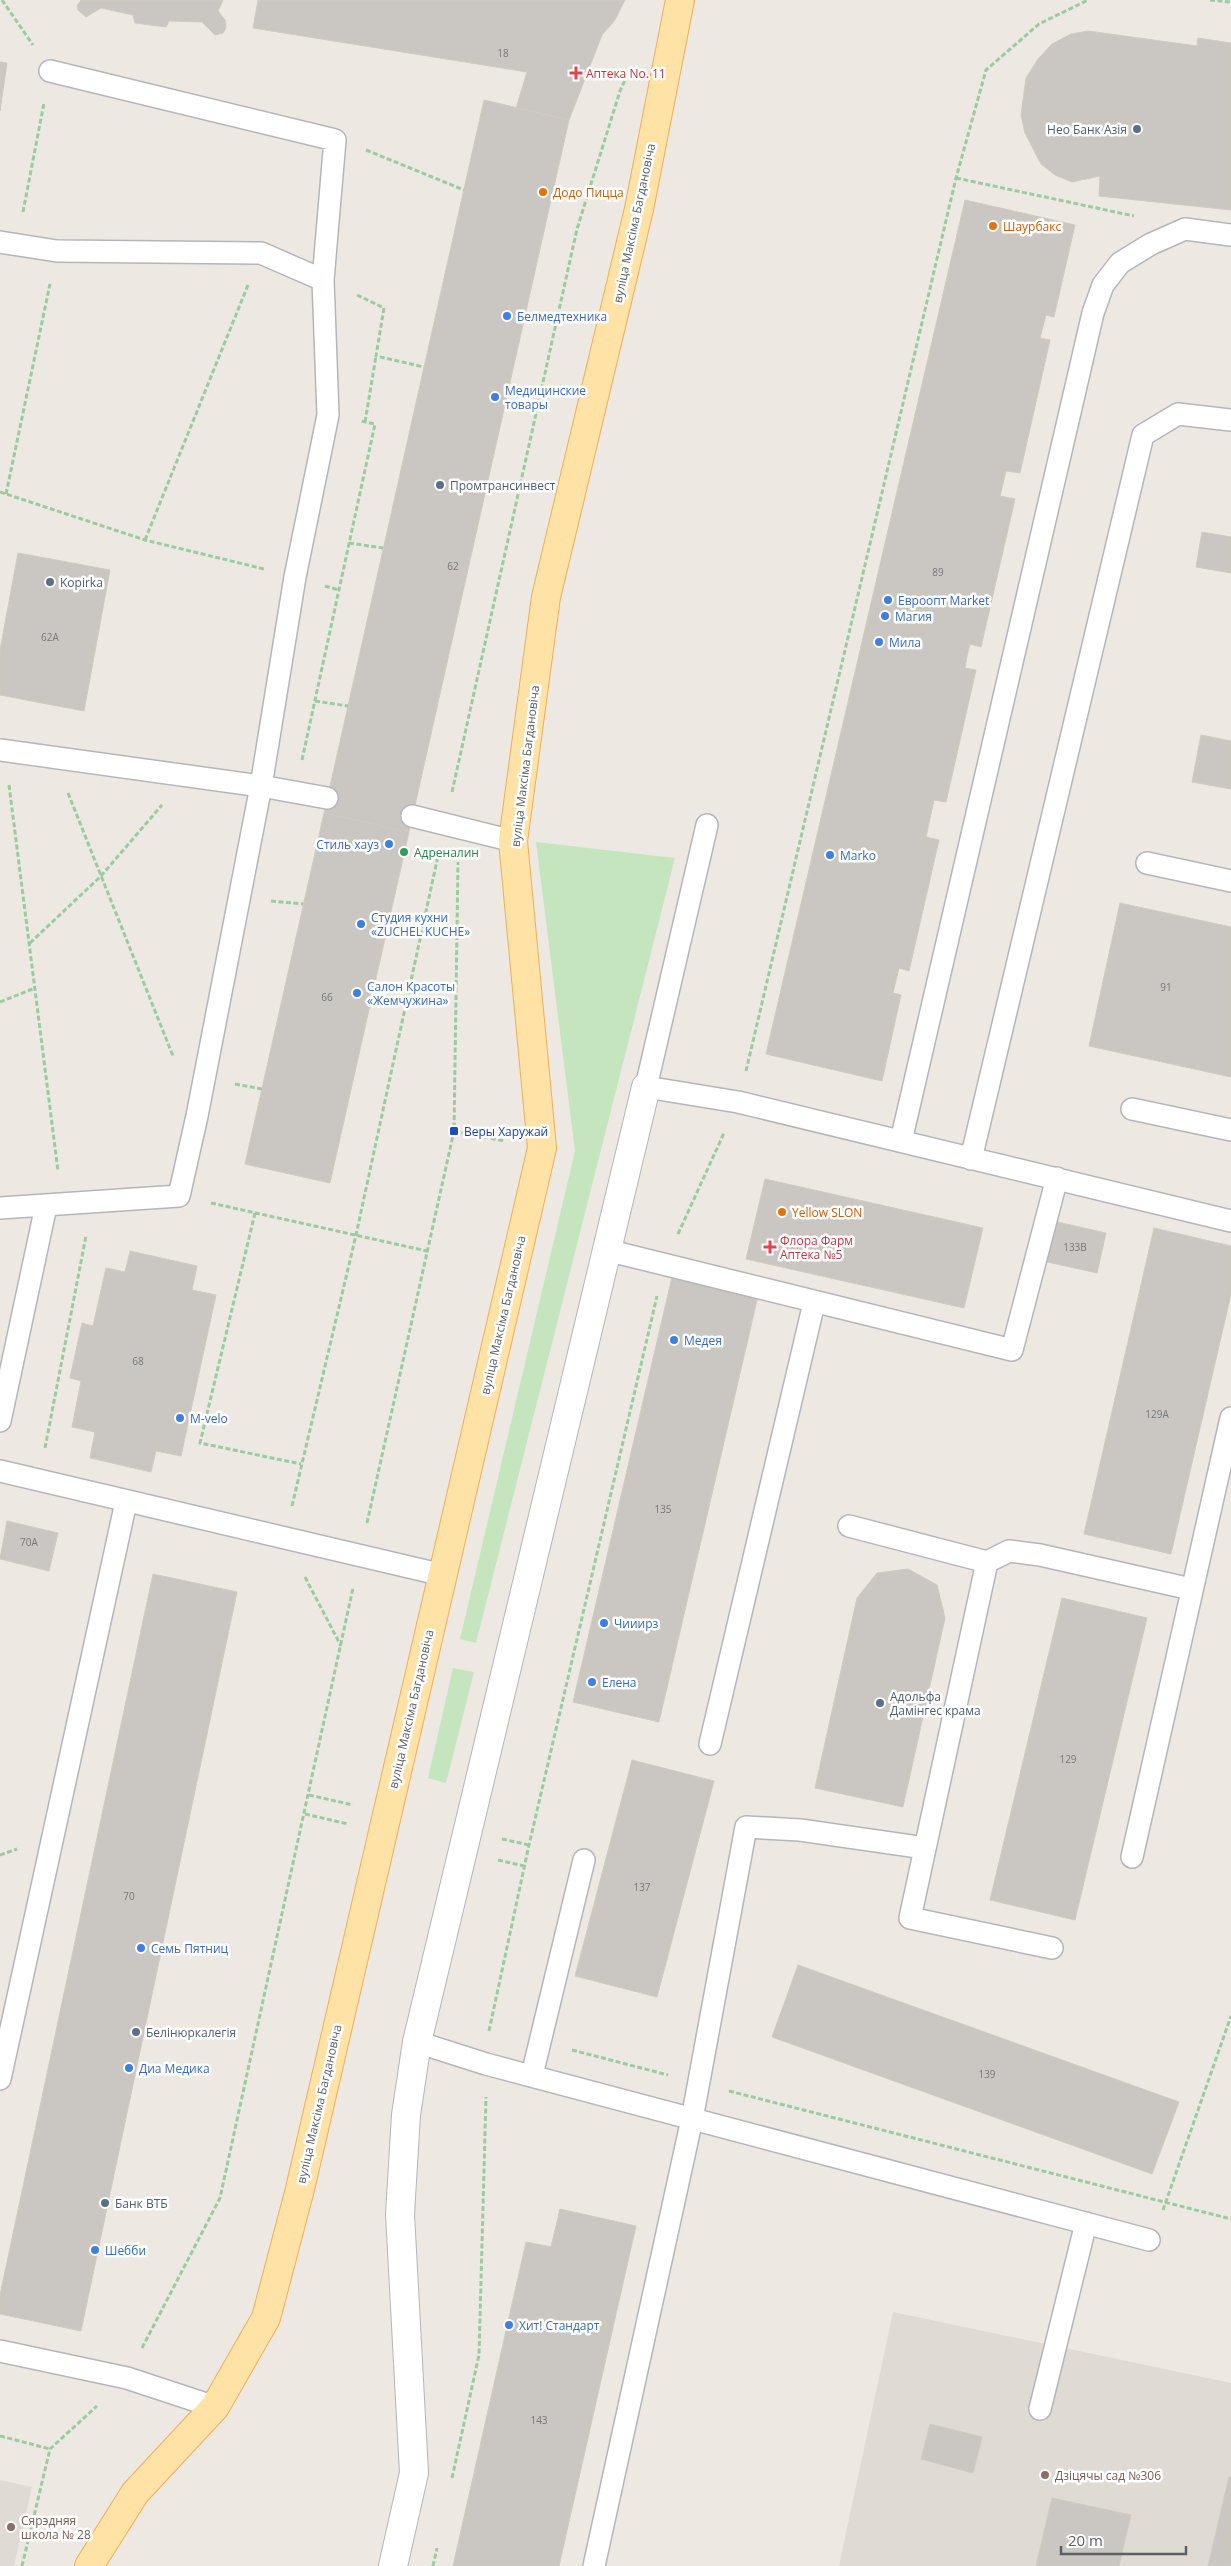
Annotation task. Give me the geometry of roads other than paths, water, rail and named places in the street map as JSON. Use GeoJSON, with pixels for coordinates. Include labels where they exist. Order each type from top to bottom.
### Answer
{"type":"FeatureCollection","features":[{"type":"Feature","properties":{"kind":"main road","name":"вуліца Максіма Багдановіча"},"geometry":{"type":"LineString","coordinates":[[89,2566],[135,2493],[215,2406],[266,2318],[300,2189],[542,1148],[513,841],[546,597],[639,209],[680,0]]}},
{"type":"Feature","properties":{"kind":"street"},"geometry":{"type":"LineString","coordinates":[[393,2566],[414,2473],[400,2214],[406,2115],[417,2042],[646,1087]]}},
{"type":"Feature","properties":{"kind":"lane"},"geometry":{"type":"LineString","coordinates":[[0,1208],[179,1196],[197,1116],[260,786],[295,577],[328,415],[323,280],[335,140],[50,71]]}},
{"type":"Feature","properties":{"kind":"lane"},"geometry":{"type":"LineString","coordinates":[[901,1140],[1093,313],[1102,285],[1120,263],[1151,244],[1185,229],[1231,235]]}},
{"type":"Feature","properties":{"kind":"lane"},"geometry":{"type":"LineString","coordinates":[[8,244],[57,251],[261,253],[323,280]]}},
{"type":"Feature","properties":{"kind":"lane"},"geometry":{"type":"LineString","coordinates":[[971,1159],[1143,435],[1178,414],[1231,420]]}},
{"type":"Feature","properties":{"kind":"lane"},"geometry":{"type":"LineString","coordinates":[[2,751],[260,786],[327,798]]}},
{"type":"Feature","properties":{"kind":"lane"},"geometry":{"type":"LineString","coordinates":[[412,816],[452,824],[513,841]]}},
{"type":"Feature","properties":{"kind":"lane"},"geometry":{"type":"LineString","coordinates":[[707,825],[646,1087],[738,1102],[901,1140],[971,1159],[1056,1178],[1231,1222]]}},
{"type":"Feature","properties":{"kind":"lane"},"geometry":{"type":"LineString","coordinates":[[1147,863],[1231,881]]}},
{"type":"Feature","properties":{"kind":"lane"},"geometry":{"type":"LineString","coordinates":[[1132,1109],[1231,1130]]}},
{"type":"Feature","properties":{"kind":"lane"},"geometry":{"type":"LineString","coordinates":[[606,1250],[814,1303],[1012,1350],[1056,1178]]}},
{"type":"Feature","properties":{"kind":"lane"},"geometry":{"type":"LineString","coordinates":[[0,1421],[54,1205]]}},
{"type":"Feature","properties":{"kind":"lane"},"geometry":{"type":"LineString","coordinates":[[710,1744],[814,1303]]}},
{"type":"Feature","properties":{"kind":"lane"},"geometry":{"type":"LineString","coordinates":[[1132,1857],[1231,1418]]}},
{"type":"Feature","properties":{"kind":"lane"},"geometry":{"type":"LineString","coordinates":[[0,1471],[443,1575]]}},
{"type":"Feature","properties":{"kind":"lane"},"geometry":{"type":"LineString","coordinates":[[0,2080],[126,1502]]}},
{"type":"Feature","properties":{"kind":"lane"},"geometry":{"type":"LineString","coordinates":[[849,1526],[987,1562],[1009,1551],[1040,1555],[1192,1589]]}},
{"type":"Feature","properties":{"kind":"lane"},"geometry":{"type":"LineString","coordinates":[[987,1562],[910,1918],[1052,1948]]}},
{"type":"Feature","properties":{"kind":"lane"},"geometry":{"type":"LineString","coordinates":[[594,2566],[692,2119],[746,1827],[800,1830],[925,1848]]}},
{"type":"Feature","properties":{"kind":"lane"},"geometry":{"type":"LineString","coordinates":[[532,2075],[584,1860]]}},
{"type":"Feature","properties":{"kind":"lane"},"geometry":{"type":"LineString","coordinates":[[417,2042],[486,2064],[1149,2240]]}},
{"type":"Feature","properties":{"kind":"lane"},"geometry":{"type":"LineString","coordinates":[[1040,2409],[1086,2223]]}},
{"type":"Feature","properties":{"kind":"lane"},"geometry":{"type":"LineString","coordinates":[[0,2351],[127,2378],[215,2406]]}},
{"type":"Feature","properties":{"kind":"place","name":"Аптека No. 11"},"geometry":{"type":"Point","coordinates":[576,73]}},
{"type":"Feature","properties":{"kind":"place","name":"Нео Банк Азія"},"geometry":{"type":"Point","coordinates":[1137,129]}},
{"type":"Feature","properties":{"kind":"place","name":"Додо Пицца"},"geometry":{"type":"Point","coordinates":[543,192]}},
{"type":"Feature","properties":{"kind":"place","name":"Шаурбакс"},"geometry":{"type":"Point","coordinates":[993,226]}},
{"type":"Feature","properties":{"kind":"place","name":"Белмедтехника"},"geometry":{"type":"Point","coordinates":[507,316]}},
{"type":"Feature","properties":{"kind":"place","name":"Медицинские товары"},"geometry":{"type":"Point","coordinates":[495,397]}},
{"type":"Feature","properties":{"kind":"place","name":"Промтрансинвест"},"geometry":{"type":"Point","coordinates":[440,485]}},
{"type":"Feature","properties":{"kind":"place","name":"Kopirka"},"geometry":{"type":"Point","coordinates":[50,582]}},
{"type":"Feature","properties":{"kind":"place","name":"Евроопт Market"},"geometry":{"type":"Point","coordinates":[888,600]}},
{"type":"Feature","properties":{"kind":"place","name":"Магия"},"geometry":{"type":"Point","coordinates":[885,616]}},
{"type":"Feature","properties":{"kind":"place","name":"Мила"},"geometry":{"type":"Point","coordinates":[879,642]}},
{"type":"Feature","properties":{"kind":"place","name":"Стиль хауз"},"geometry":{"type":"Point","coordinates":[389,844]}},
{"type":"Feature","properties":{"kind":"place","name":"Адреналин"},"geometry":{"type":"Point","coordinates":[404,852]}},
{"type":"Feature","properties":{"kind":"place","name":"Marko"},"geometry":{"type":"Point","coordinates":[830,855]}},
{"type":"Feature","properties":{"kind":"place","name":"Студия кухни «ZUCHEL KUCHE»"},"geometry":{"type":"Point","coordinates":[361,924]}},
{"type":"Feature","properties":{"kind":"place","name":"Салон Красоты «Жемчужина»"},"geometry":{"type":"Point","coordinates":[357,993]}},
{"type":"Feature","properties":{"kind":"place","name":"Веры Харужай"},"geometry":{"type":"Point","coordinates":[454,1131]}},
{"type":"Feature","properties":{"kind":"place","name":"Yellow SLON"},"geometry":{"type":"Point","coordinates":[782,1212]}},
{"type":"Feature","properties":{"kind":"place","name":"Флора Фарм Аптека №5"},"geometry":{"type":"Point","coordinates":[770,1247]}},
{"type":"Feature","properties":{"kind":"place","name":"Медея"},"geometry":{"type":"Point","coordinates":[674,1340]}},
{"type":"Feature","properties":{"kind":"place","name":"M-velo"},"geometry":{"type":"Point","coordinates":[180,1418]}},
{"type":"Feature","properties":{"kind":"place","name":"Чииирз"},"geometry":{"type":"Point","coordinates":[604,1623]}},
{"type":"Feature","properties":{"kind":"place","name":"Елена"},"geometry":{"type":"Point","coordinates":[592,1682]}},
{"type":"Feature","properties":{"kind":"place","name":"Адольфа Дамінгес крама"},"geometry":{"type":"Point","coordinates":[880,1703]}},
{"type":"Feature","properties":{"kind":"place","name":"Семь Пятниц"},"geometry":{"type":"Point","coordinates":[141,1948]}},
{"type":"Feature","properties":{"kind":"place","name":"Белінюркалегія"},"geometry":{"type":"Point","coordinates":[136,2032]}},
{"type":"Feature","properties":{"kind":"place","name":"Диа Медика"},"geometry":{"type":"Point","coordinates":[129,2068]}},
{"type":"Feature","properties":{"kind":"place","name":"Банк ВТБ"},"geometry":{"type":"Point","coordinates":[105,2203]}},
{"type":"Feature","properties":{"kind":"place","name":"Шебби"},"geometry":{"type":"Point","coordinates":[95,2250]}},
{"type":"Feature","properties":{"kind":"place","name":"Хит! Стандарт"},"geometry":{"type":"Point","coordinates":[509,2325]}},
{"type":"Feature","properties":{"kind":"place","name":"Дзіцячы сад №306"},"geometry":{"type":"Point","coordinates":[1045,2475]}},
{"type":"Feature","properties":{"kind":"place","name":"Сярэдняя школа № 28"},"geometry":{"type":"Point","coordinates":[11,2527]}}]}
